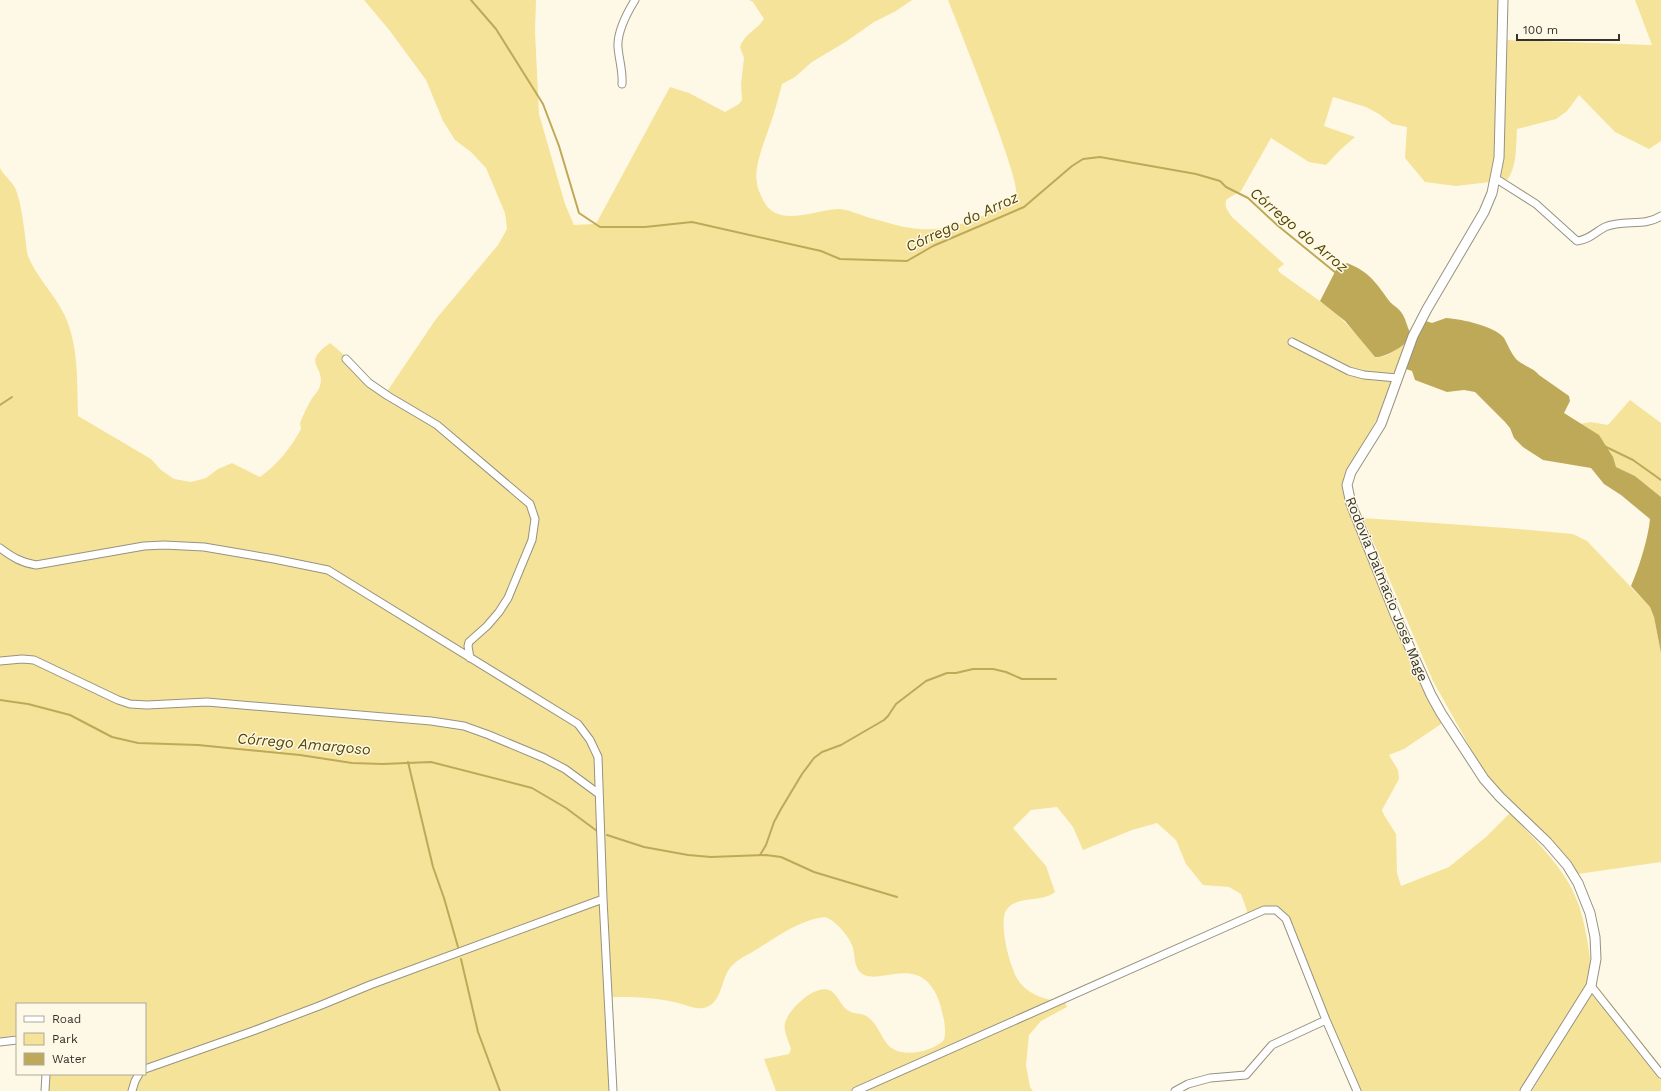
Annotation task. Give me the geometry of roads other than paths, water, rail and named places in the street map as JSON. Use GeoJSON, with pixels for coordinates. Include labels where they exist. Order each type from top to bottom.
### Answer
{"type":"FeatureCollection","features":[{"type":"Feature","properties":{"kind":"street"},"geometry":{"type":"LineString","coordinates":[[622,84],[623,76],[618,40],[625,20],[635,0]]}},
{"type":"Feature","properties":{"kind":"street","name":"Rodovia Dalmacio José Mage"},"geometry":{"type":"LineString","coordinates":[[1503,0],[1499,158],[1492,193],[1484,212],[1413,336],[1381,424],[1350,472],[1348,478],[1348,495],[1397,618],[1431,695],[1441,713],[1484,779],[1500,797],[1548,842],[1567,865],[1578,883],[1590,912],[1595,937],[1596,959],[1591,986],[1525,1091]]}},
{"type":"Feature","properties":{"kind":"street"},"geometry":{"type":"LineString","coordinates":[[1495,178],[1536,204],[1577,241],[1589,238],[1605,227],[1628,222],[1652,221],[1661,216]]}},
{"type":"Feature","properties":{"kind":"street"},"geometry":{"type":"LineString","coordinates":[[1292,342],[1349,371],[1364,375],[1397,378]]}},
{"type":"Feature","properties":{"kind":"street"},"geometry":{"type":"LineString","coordinates":[[346,359],[369,383],[437,425],[530,504],[535,519],[532,540],[508,598],[491,621],[469,642],[468,646],[470,658]]}},
{"type":"Feature","properties":{"kind":"street"},"geometry":{"type":"LineString","coordinates":[[0,548],[17,560],[26,564],[36,565],[144,546],[164,545],[204,547],[328,570],[578,724],[590,740],[598,758],[603,899],[613,1091]]}},
{"type":"Feature","properties":{"kind":"street"},"geometry":{"type":"LineString","coordinates":[[0,661],[22,659],[34,660],[118,700],[130,704],[207,702],[431,721],[464,726],[544,758],[565,769],[599,794]]}},
{"type":"Feature","properties":{"kind":"street"},"geometry":{"type":"LineString","coordinates":[[146,1069],[268,1025],[370,985],[603,899]]}},
{"type":"Feature","properties":{"kind":"street"},"geometry":{"type":"LineString","coordinates":[[856,1091],[1264,910],[1276,910],[1286,919],[1326,1020],[1357,1091]]}},
{"type":"Feature","properties":{"kind":"street"},"geometry":{"type":"LineString","coordinates":[[1591,986],[1661,1074]]}},
{"type":"Feature","properties":{"kind":"street"},"geometry":{"type":"LineString","coordinates":[[1175,1091],[1188,1084],[1210,1078],[1246,1075],[1272,1044],[1326,1020]]}},
{"type":"Feature","properties":{"kind":"street"},"geometry":{"type":"LineString","coordinates":[[0,1042],[16,1040]]}},
{"type":"Feature","properties":{"kind":"street"},"geometry":{"type":"LineString","coordinates":[[45,1091],[46,1075]]}},
{"type":"Feature","properties":{"kind":"street"},"geometry":{"type":"LineString","coordinates":[[132,1091],[138,1075]]}},
{"type":"Feature","properties":{"kind":"water"},"geometry":{"type":"Polygon","coordinates":[[[1347,263],[1355,266],[1367,274],[1404,317],[1410,332],[1407,341],[1401,347],[1383,356],[1375,357],[1345,321],[1320,301],[1338,266],[1341,267],[1347,263]]]}},
{"type":"Feature","properties":{"kind":"water"},"geometry":{"type":"Polygon","coordinates":[[[1446,318],[1477,324],[1500,334],[1504,338],[1516,359],[1569,396],[1570,401],[1564,413],[1599,435],[1613,457],[1616,467],[1635,476],[1661,497],[1661,653],[1654,617],[1650,607],[1631,586],[1643,553],[1650,519],[1621,495],[1604,484],[1591,468],[1543,460],[1523,447],[1514,438],[1510,428],[1505,422],[1475,392],[1464,390],[1447,392],[1415,380],[1412,371],[1403,368],[1423,320],[1432,323],[1446,318]]]}},
{"type":"Feature","properties":{"kind":"waterway","name":"Córrego do Arroz"},"geometry":{"type":"LineString","coordinates":[[471,0],[496,29],[543,104],[559,146],[579,213],[600,227],[645,227],[692,222],[821,251],[840,259],[907,261],[933,246],[1024,207],[1072,166],[1083,159],[1100,157],[1196,174],[1220,181],[1226,187],[1248,198],[1277,225],[1336,273]]}},
{"type":"Feature","properties":{"kind":"waterway"},"geometry":{"type":"LineString","coordinates":[[0,405],[12,397]]}},
{"type":"Feature","properties":{"kind":"waterway","name":"Córrego do Arroz"},"geometry":{"type":"LineString","coordinates":[[1604,446],[1633,460],[1661,480]]}},
{"type":"Feature","properties":{"kind":"waterway","name":"Córrego Amargoso"},"geometry":{"type":"LineString","coordinates":[[760,855],[766,845],[774,822],[781,809],[802,774],[814,758],[822,752],[841,745],[884,720],[896,704],[926,681],[947,673],[956,673],[973,669],[993,669],[1006,672],[1022,679],[1056,679]]}},
{"type":"Feature","properties":{"kind":"waterway","name":"Córrego Amargoso"},"geometry":{"type":"LineString","coordinates":[[0,700],[28,704],[70,715],[112,737],[138,743],[198,745],[300,755],[352,763],[383,764],[431,762],[532,788],[566,808],[597,831]]}},
{"type":"Feature","properties":{"kind":"waterway"},"geometry":{"type":"LineString","coordinates":[[408,762],[433,867],[444,898],[458,947]]}},
{"type":"Feature","properties":{"kind":"waterway","name":"Córrego Amargoso"},"geometry":{"type":"LineString","coordinates":[[607,835],[644,847],[688,855],[711,857],[766,855],[781,857],[814,872],[897,897]]}},
{"type":"Feature","properties":{"kind":"waterway"},"geometry":{"type":"LineString","coordinates":[[461,959],[478,1032],[500,1091]]}}]}
